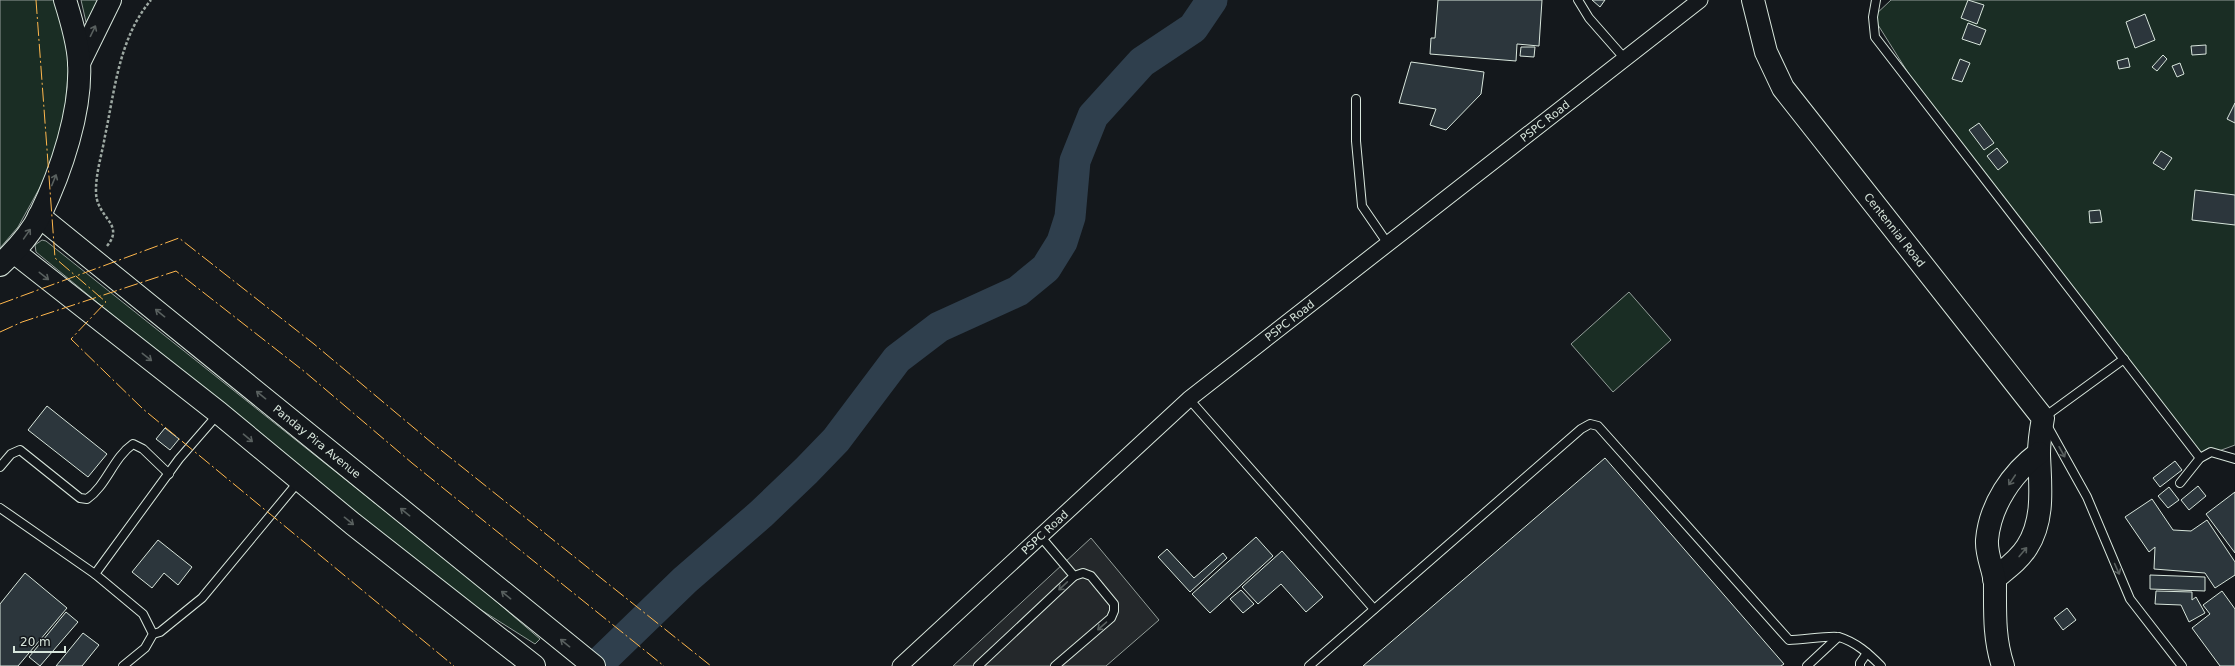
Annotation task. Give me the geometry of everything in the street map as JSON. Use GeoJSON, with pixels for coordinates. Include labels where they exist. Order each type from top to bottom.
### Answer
{"type":"FeatureCollection","features":[{"type":"Feature","properties":{"kind":"main road"},"geometry":{"type":"LineString","coordinates":[[64,0],[69,12],[79,63],[76,101],[69,142],[39,216],[7,259],[219,413],[300,480],[534,666]]}},
{"type":"Feature","properties":{"kind":"main road"},"geometry":{"type":"LineString","coordinates":[[79,63],[110,0]]}},
{"type":"Feature","properties":{"kind":"main road","name":"Centennial Road"},"geometry":{"type":"LineString","coordinates":[[1753,0],[1766,52],[1783,88],[2043,418]]}},
{"type":"Feature","properties":{"kind":"main road","name":"Panday Pira Avenue"},"geometry":{"type":"LineString","coordinates":[[39,216],[594,666]]}},
{"type":"Feature","properties":{"kind":"main road"},"geometry":{"type":"LineString","coordinates":[[1994,579],[2016,561],[2028,546],[2038,522],[2041,494],[2039,452],[2043,418]]}},
{"type":"Feature","properties":{"kind":"main road"},"geometry":{"type":"LineString","coordinates":[[2003,666],[1996,646],[1994,579],[1988,561],[1987,539],[1996,506],[2013,477],[2026,462],[2039,452]]}},
{"type":"Feature","properties":{"kind":"street","name":"PSPC Road"},"geometry":{"type":"LineString","coordinates":[[900,666],[1189,400],[1700,0]]}},
{"type":"Feature","properties":{"kind":"lane"},"geometry":{"type":"LineString","coordinates":[[1578,0],[1589,18],[1625,59]]}},
{"type":"Feature","properties":{"kind":"lane"},"geometry":{"type":"LineString","coordinates":[[1876,0],[1873,17],[1875,37],[2200,458]]}},
{"type":"Feature","properties":{"kind":"lane"},"geometry":{"type":"LineString","coordinates":[[1356,100],[1356,141],[1362,206],[1388,244]]}},
{"type":"Feature","properties":{"kind":"lane"},"geometry":{"type":"LineString","coordinates":[[2124,359],[2043,418],[2087,497],[2130,599],[2182,666]]}},
{"type":"Feature","properties":{"kind":"lane"},"geometry":{"type":"LineString","coordinates":[[1189,400],[1374,609]]}},
{"type":"Feature","properties":{"kind":"lane"},"geometry":{"type":"LineString","coordinates":[[95,574],[179,459],[219,413]]}},
{"type":"Feature","properties":{"kind":"lane"},"geometry":{"type":"LineString","coordinates":[[1309,666],[1546,459],[1581,429],[1590,424],[1598,426],[1789,640],[1838,637],[1857,646],[1881,666]]}},
{"type":"Feature","properties":{"kind":"lane"},"geometry":{"type":"LineString","coordinates":[[0,467],[11,454],[20,450],[80,498],[87,499],[95,494],[125,450],[133,444],[143,449],[168,474]]}},
{"type":"Feature","properties":{"kind":"lane"},"geometry":{"type":"LineString","coordinates":[[2180,483],[2200,458],[2212,452],[2235,459]]}},
{"type":"Feature","properties":{"kind":"lane"},"geometry":{"type":"LineString","coordinates":[[123,666],[145,648],[153,634],[160,632],[202,598],[300,480]]}},
{"type":"Feature","properties":{"kind":"lane"},"geometry":{"type":"LineString","coordinates":[[0,508],[95,574],[143,614],[153,634]]}},
{"type":"Feature","properties":{"kind":"lane"},"geometry":{"type":"LineString","coordinates":[[1041,537],[1074,576]]}},
{"type":"Feature","properties":{"kind":"lane"},"geometry":{"type":"LineString","coordinates":[[978,666],[1074,576],[1083,573],[1091,576],[1114,604],[1114,611],[1111,618],[1056,666]]}},
{"type":"Feature","properties":{"kind":"lane"},"geometry":{"type":"LineString","coordinates":[[1807,666],[1838,637]]}},
{"type":"Feature","properties":{"kind":"lane"},"geometry":{"type":"LineString","coordinates":[[1860,666],[1860,663],[1867,653]]}},
{"type":"Feature","properties":{"kind":"path"},"geometry":{"type":"LineString","coordinates":[[95,260],[114,236],[112,224],[98,208],[96,188],[122,54],[132,27],[151,0]]}},
{"type":"Feature","properties":{"kind":"green space"},"geometry":{"type":"Polygon","coordinates":[[[0,0],[56,0],[70,49],[65,112],[54,162],[18,227],[0,248],[0,0]]]}},
{"type":"Feature","properties":{"kind":"green space"},"geometry":{"type":"Polygon","coordinates":[[[81,0],[99,0],[87,23],[86,22],[81,0]]]}},
{"type":"Feature","properties":{"kind":"green space"},"geometry":{"type":"Polygon","coordinates":[[[1891,0],[2235,0],[2235,445],[2200,458],[1929,106],[1873,17],[1891,0]]]}},
{"type":"Feature","properties":{"kind":"green space"},"geometry":{"type":"Polygon","coordinates":[[[42,240],[46,241],[469,578],[540,639],[535,644],[459,596],[240,420],[36,252],[35,245],[42,240]]]}},
{"type":"Feature","properties":{"kind":"green space"},"geometry":{"type":"Polygon","coordinates":[[[1629,292],[1671,340],[1613,392],[1571,344],[1629,292]]]}},
{"type":"Feature","properties":{"kind":"shaded area"},"geometry":{"type":"Polygon","coordinates":[[[1091,538],[1159,620],[1106,666],[953,666],[1091,538]]]}},
{"type":"Feature","properties":{"kind":"building"},"geometry":{"type":"Polygon","coordinates":[[[1438,0],[1542,0],[1539,46],[1517,44],[1516,61],[1430,54],[1431,38],[1435,38],[1438,0]]]}},
{"type":"Feature","properties":{"kind":"building"},"geometry":{"type":"Polygon","coordinates":[[[1592,0],[1605,0],[1600,7],[1592,0]]]}},
{"type":"Feature","properties":{"kind":"building"},"geometry":{"type":"Polygon","coordinates":[[[1968,0],[1984,5],[1977,24],[1961,18],[1968,0]]]}},
{"type":"Feature","properties":{"kind":"building"},"geometry":{"type":"Polygon","coordinates":[[[2145,14],[2155,40],[2135,48],[2126,22],[2145,14]]]}},
{"type":"Feature","properties":{"kind":"building"},"geometry":{"type":"Polygon","coordinates":[[[1968,23],[1986,30],[1980,45],[1962,39],[1968,23]]]}},
{"type":"Feature","properties":{"kind":"building"},"geometry":{"type":"Polygon","coordinates":[[[2206,45],[2206,54],[2192,55],[2191,46],[2206,45]]]}},
{"type":"Feature","properties":{"kind":"building"},"geometry":{"type":"Polygon","coordinates":[[[1521,47],[1535,47],[1534,57],[1520,56],[1521,47]]]}},
{"type":"Feature","properties":{"kind":"building"},"geometry":{"type":"Polygon","coordinates":[[[2163,55],[2167,59],[2157,71],[2152,67],[2163,55]]]}},
{"type":"Feature","properties":{"kind":"building"},"geometry":{"type":"Polygon","coordinates":[[[2128,58],[2130,67],[2119,69],[2117,61],[2128,58]]]}},
{"type":"Feature","properties":{"kind":"building"},"geometry":{"type":"Polygon","coordinates":[[[1960,59],[1970,63],[1962,82],[1952,79],[1960,59]]]}},
{"type":"Feature","properties":{"kind":"building"},"geometry":{"type":"Polygon","coordinates":[[[1411,62],[1484,72],[1481,94],[1446,130],[1430,125],[1436,109],[1399,103],[1411,62]]]}},
{"type":"Feature","properties":{"kind":"building"},"geometry":{"type":"Polygon","coordinates":[[[2180,63],[2184,74],[2177,77],[2172,66],[2180,63]]]}},
{"type":"Feature","properties":{"kind":"building"},"geometry":{"type":"Polygon","coordinates":[[[2235,103],[2235,123],[2227,119],[2235,103]]]}},
{"type":"Feature","properties":{"kind":"building"},"geometry":{"type":"Polygon","coordinates":[[[1979,123],[1994,143],[1984,150],[1969,130],[1979,123]]]}},
{"type":"Feature","properties":{"kind":"building"},"geometry":{"type":"Polygon","coordinates":[[[1997,148],[2008,162],[1998,170],[1987,156],[1997,148]]]}},
{"type":"Feature","properties":{"kind":"building"},"geometry":{"type":"Polygon","coordinates":[[[2161,151],[2172,158],[2164,170],[2153,163],[2161,151]]]}},
{"type":"Feature","properties":{"kind":"building"},"geometry":{"type":"Polygon","coordinates":[[[2195,190],[2235,195],[2235,225],[2192,220],[2195,190]]]}},
{"type":"Feature","properties":{"kind":"building"},"geometry":{"type":"Polygon","coordinates":[[[2100,210],[2102,222],[2090,223],[2089,211],[2100,210]]]}},
{"type":"Feature","properties":{"kind":"building"},"geometry":{"type":"Polygon","coordinates":[[[47,406],[107,454],[88,477],[28,430],[47,406]]]}},
{"type":"Feature","properties":{"kind":"building"},"geometry":{"type":"Polygon","coordinates":[[[165,428],[179,439],[170,450],[156,439],[165,428]]]}},
{"type":"Feature","properties":{"kind":"building"},"geometry":{"type":"Polygon","coordinates":[[[1605,458],[1784,664],[1781,666],[1363,666],[1605,458]]]}},
{"type":"Feature","properties":{"kind":"building"},"geometry":{"type":"Polygon","coordinates":[[[2175,461],[2182,470],[2160,487],[2153,478],[2175,461]]]}},
{"type":"Feature","properties":{"kind":"building"},"geometry":{"type":"Polygon","coordinates":[[[2198,486],[2206,496],[2189,510],[2181,500],[2198,486]]]}},
{"type":"Feature","properties":{"kind":"building"},"geometry":{"type":"Polygon","coordinates":[[[2169,487],[2179,500],[2168,508],[2158,496],[2169,487]]]}},
{"type":"Feature","properties":{"kind":"building"},"geometry":{"type":"Polygon","coordinates":[[[2235,492],[2235,553],[2206,514],[2235,492]]]}},
{"type":"Feature","properties":{"kind":"building"},"geometry":{"type":"Polygon","coordinates":[[[2152,499],[2173,530],[2191,531],[2207,520],[2235,562],[2235,575],[2215,588],[2205,573],[2154,569],[2155,547],[2149,552],[2125,517],[2152,499]]]}},
{"type":"Feature","properties":{"kind":"building"},"geometry":{"type":"Polygon","coordinates":[[[1256,537],[1273,556],[1210,613],[1192,594],[1256,537]]]}},
{"type":"Feature","properties":{"kind":"building"},"geometry":{"type":"Polygon","coordinates":[[[158,540],[192,567],[178,585],[164,573],[152,588],[132,572],[158,540]]]}},
{"type":"Feature","properties":{"kind":"building"},"geometry":{"type":"Polygon","coordinates":[[[1167,549],[1194,578],[1223,553],[1227,558],[1190,592],[1158,557],[1167,549]]]}},
{"type":"Feature","properties":{"kind":"building"},"geometry":{"type":"Polygon","coordinates":[[[1282,551],[1323,597],[1306,612],[1281,584],[1258,604],[1242,587],[1282,551]]]}},
{"type":"Feature","properties":{"kind":"building"},"geometry":{"type":"Polygon","coordinates":[[[25,573],[67,608],[18,666],[0,666],[0,604],[25,573]]]}},
{"type":"Feature","properties":{"kind":"building"},"geometry":{"type":"Polygon","coordinates":[[[2150,575],[2205,577],[2205,591],[2150,589],[2150,575]]]}},
{"type":"Feature","properties":{"kind":"building"},"geometry":{"type":"Polygon","coordinates":[[[1241,590],[1254,604],[1243,613],[1230,599],[1241,590]]]}},
{"type":"Feature","properties":{"kind":"building"},"geometry":{"type":"Polygon","coordinates":[[[2156,591],[2192,592],[2192,600],[2196,597],[2205,613],[2189,622],[2181,605],[2155,604],[2156,591]]]}},
{"type":"Feature","properties":{"kind":"building"},"geometry":{"type":"Polygon","coordinates":[[[2222,591],[2235,609],[2235,666],[2220,666],[2192,628],[2210,614],[2203,605],[2222,591]]]}},
{"type":"Feature","properties":{"kind":"building"},"geometry":{"type":"Polygon","coordinates":[[[2067,608],[2076,620],[2063,630],[2054,618],[2067,608]]]}},
{"type":"Feature","properties":{"kind":"building"},"geometry":{"type":"Polygon","coordinates":[[[66,612],[78,622],[40,666],[29,657],[66,612]]]}},
{"type":"Feature","properties":{"kind":"building"},"geometry":{"type":"Polygon","coordinates":[[[83,633],[99,645],[82,666],[56,666],[83,633]]]}},
{"type":"Feature","properties":{"kind":"waterway"},"geometry":{"type":"LineString","coordinates":[[596,666],[685,580],[761,514],[806,471],[836,440],[897,359],[939,327],[1018,291],[1046,268],[1062,242],[1070,217],[1075,161],[1093,116],[1142,62],[1193,28],[1212,0]]}},
{"type":"Feature","properties":{"kind":"power"},"geometry":{"type":"LineString","coordinates":[[36,0],[55,258],[106,302],[71,339],[143,409],[454,666]]}},
{"type":"Feature","properties":{"kind":"power"},"geometry":{"type":"LineString","coordinates":[[0,304],[179,238],[314,344],[432,443],[711,666]]}},
{"type":"Feature","properties":{"kind":"power"},"geometry":{"type":"LineString","coordinates":[[0,332],[22,322],[176,271],[305,372],[412,463],[664,666]]}}]}
